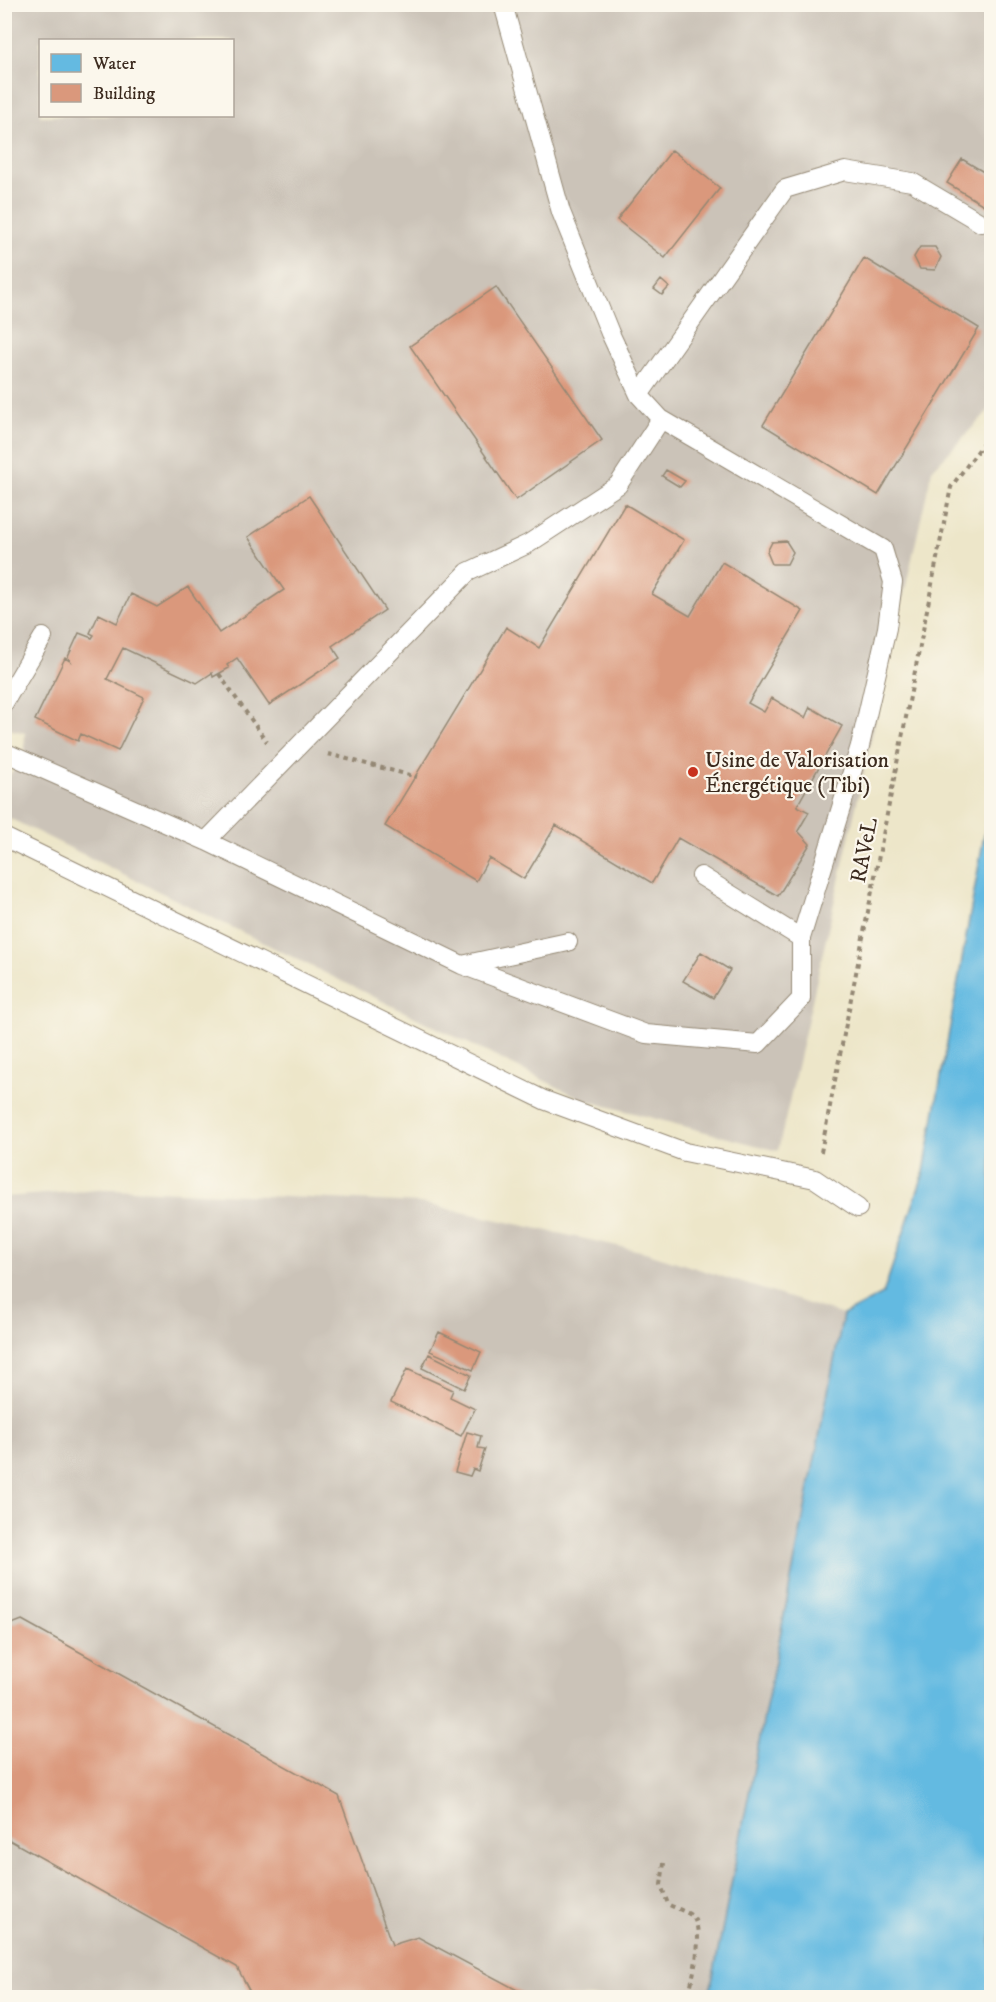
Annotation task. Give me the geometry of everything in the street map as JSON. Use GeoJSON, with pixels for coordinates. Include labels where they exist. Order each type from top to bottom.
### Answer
{"type":"FeatureCollection","features":[{"type":"Feature","properties":{"kind":"lane"},"geometry":{"type":"LineString","coordinates":[[4,752],[206,841],[462,965],[646,1034],[758,1044],[801,999],[801,938],[860,746],[887,628],[893,582],[883,549],[661,419],[639,395],[610,333],[561,212],[504,4]]}},
{"type":"Feature","properties":{"kind":"lane"},"geometry":{"type":"LineString","coordinates":[[639,395],[785,189],[845,171],[912,182],[981,223]]}},
{"type":"Feature","properties":{"kind":"lane"},"geometry":{"type":"LineString","coordinates":[[206,841],[468,572],[528,544],[618,484],[661,419]]}},
{"type":"Feature","properties":{"kind":"lane"},"geometry":{"type":"LineString","coordinates":[[4,703],[43,637]]}},
{"type":"Feature","properties":{"kind":"lane"},"geometry":{"type":"LineString","coordinates":[[4,837],[544,1100],[685,1152],[815,1179],[858,1208]]}},
{"type":"Feature","properties":{"kind":"lane"},"geometry":{"type":"LineString","coordinates":[[701,876],[801,938]]}},
{"type":"Feature","properties":{"kind":"lane"},"geometry":{"type":"LineString","coordinates":[[462,965],[568,942]]}},
{"type":"Feature","properties":{"kind":"path","name":"RAVeL"},"geometry":{"type":"LineString","coordinates":[[815,1179],[951,487],[992,432]]}},
{"type":"Feature","properties":{"kind":"path"},"geometry":{"type":"LineString","coordinates":[[219,674],[281,764]]}},
{"type":"Feature","properties":{"kind":"path"},"geometry":{"type":"LineString","coordinates":[[298,746],[417,777]]}},
{"type":"Feature","properties":{"kind":"path"},"geometry":{"type":"LineString","coordinates":[[664,1863],[661,1885],[668,1904],[691,1915],[697,1927],[696,1958],[688,1998]]}},
{"type":"Feature","properties":{"kind":"shaded area"},"geometry":{"type":"Polygon","coordinates":[[[5,5],[987,5],[992,25],[991,408],[932,470],[778,1151],[584,1100],[5,816],[5,781],[24,758],[25,733],[5,728],[5,5]]]}},
{"type":"Feature","properties":{"kind":"shaded area"},"geometry":{"type":"Polygon","coordinates":[[[111,1189],[420,1203],[645,1252],[843,1315],[709,1997],[5,1998],[5,1197],[111,1189]]]}},
{"type":"Feature","properties":{"kind":"water"},"geometry":{"type":"Polygon","coordinates":[[[991,797],[991,1997],[709,1997],[843,1315],[883,1294],[924,1172],[991,797]]]}},
{"type":"Feature","properties":{"kind":"building"},"geometry":{"type":"Polygon","coordinates":[[[672,150],[720,188],[665,258],[617,220],[672,150]]]}},
{"type":"Feature","properties":{"kind":"building"},"geometry":{"type":"Polygon","coordinates":[[[962,159],[992,177],[992,200],[987,207],[947,183],[962,159]]]}},
{"type":"Feature","properties":{"kind":"building"},"geometry":{"type":"Polygon","coordinates":[[[920,247],[935,247],[941,257],[935,270],[920,269],[914,257],[920,247]]]}},
{"type":"Feature","properties":{"kind":"building"},"geometry":{"type":"Polygon","coordinates":[[[864,258],[979,328],[878,495],[763,425],[864,258]]]}},
{"type":"Feature","properties":{"kind":"building"},"geometry":{"type":"Polygon","coordinates":[[[661,280],[669,287],[662,295],[654,289],[661,280]]]}},
{"type":"Feature","properties":{"kind":"building"},"geometry":{"type":"Polygon","coordinates":[[[496,287],[602,440],[516,500],[410,346],[496,287]]]}},
{"type":"Feature","properties":{"kind":"building"},"geometry":{"type":"Polygon","coordinates":[[[666,470],[685,481],[680,487],[662,476],[666,470]]]}},
{"type":"Feature","properties":{"kind":"building"},"geometry":{"type":"Polygon","coordinates":[[[309,496],[385,610],[332,646],[340,658],[269,705],[237,658],[227,665],[229,668],[213,677],[212,673],[197,683],[123,648],[107,679],[144,697],[118,751],[81,734],[78,741],[35,720],[65,658],[70,661],[68,657],[79,633],[92,638],[94,635],[90,633],[99,614],[117,623],[131,594],[157,607],[188,587],[219,633],[284,590],[248,537],[309,496]]]}},
{"type":"Feature","properties":{"kind":"building"},"geometry":{"type":"Polygon","coordinates":[[[625,504],[684,540],[652,594],[690,616],[722,562],[803,611],[748,703],[764,712],[772,698],[805,718],[810,707],[842,726],[797,806],[809,812],[798,831],[810,844],[778,896],[678,838],[652,883],[556,825],[524,879],[489,858],[476,881],[385,826],[506,627],[539,648],[625,504]]]}},
{"type":"Feature","properties":{"kind":"building"},"geometry":{"type":"Polygon","coordinates":[[[786,541],[793,552],[787,564],[772,564],[767,552],[772,542],[786,541]]]}},
{"type":"Feature","properties":{"kind":"building"},"geometry":{"type":"Polygon","coordinates":[[[701,952],[730,970],[713,998],[683,981],[701,952]]]}},
{"type":"Feature","properties":{"kind":"building"},"geometry":{"type":"Polygon","coordinates":[[[439,1332],[481,1352],[473,1370],[430,1351],[439,1332]]]}},
{"type":"Feature","properties":{"kind":"building"},"geometry":{"type":"Polygon","coordinates":[[[429,1354],[471,1375],[464,1389],[422,1368],[429,1354]]]}},
{"type":"Feature","properties":{"kind":"building"},"geometry":{"type":"Polygon","coordinates":[[[407,1369],[453,1390],[450,1397],[475,1409],[461,1436],[391,1402],[407,1369]]]}},
{"type":"Feature","properties":{"kind":"building"},"geometry":{"type":"Polygon","coordinates":[[[467,1432],[481,1436],[478,1448],[485,1449],[478,1471],[473,1469],[470,1476],[455,1472],[467,1432]]]}},
{"type":"Feature","properties":{"kind":"building"},"geometry":{"type":"Polygon","coordinates":[[[22,1620],[339,1796],[392,1945],[418,1937],[532,1998],[247,1998],[250,1992],[237,1967],[4,1837],[4,1627],[22,1620]]]}},
{"type":"Feature","properties":{"kind":"place","name":"Usine de Valorisation Énergétique (Tibi)"},"geometry":{"type":"Point","coordinates":[693,772]}}]}
